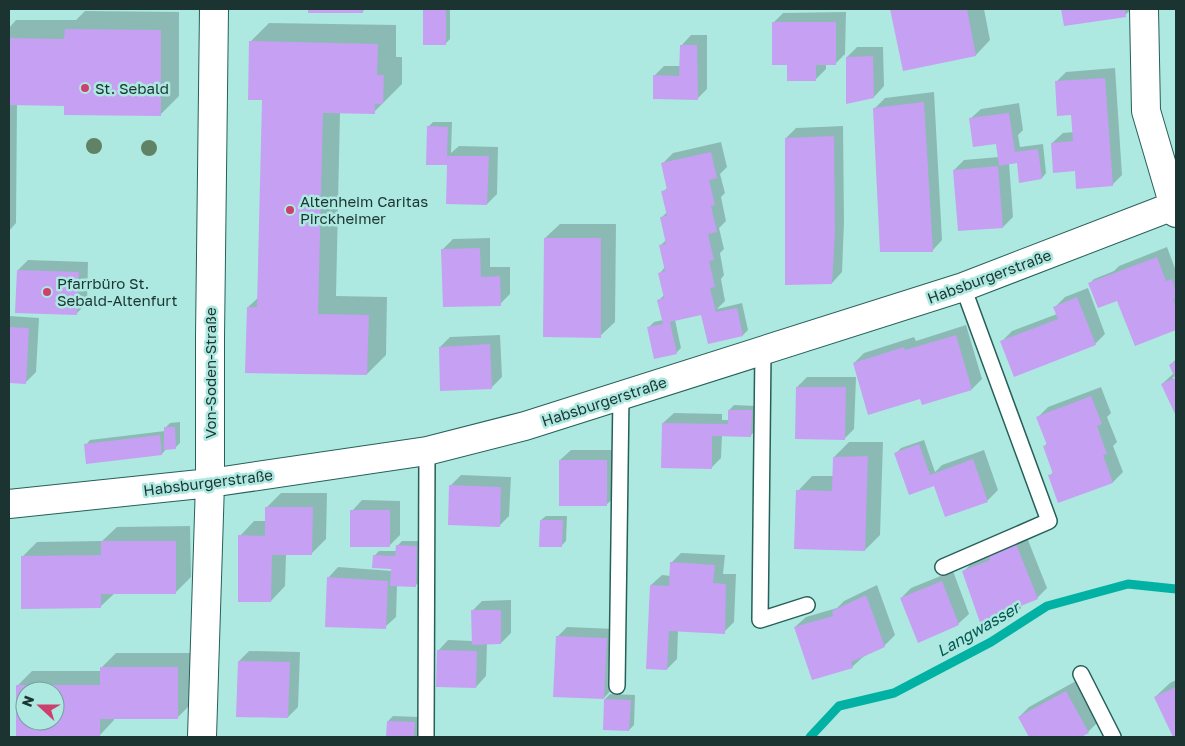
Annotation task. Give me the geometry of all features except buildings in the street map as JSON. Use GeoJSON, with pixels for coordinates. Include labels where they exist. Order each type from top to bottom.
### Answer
{"type":"FeatureCollection","features":[{"type":"Feature","properties":{"kind":"street","name":"Von-Soden-Straße"},"geometry":{"type":"LineString","coordinates":[[202,737],[210,483],[214,9]]}},
{"type":"Feature","properties":{"kind":"street"},"geometry":{"type":"LineString","coordinates":[[1144,9],[1146,111],[1175,208]]}},
{"type":"Feature","properties":{"kind":"street","name":"Habsburgerstraße"},"geometry":{"type":"LineString","coordinates":[[9,504],[210,483],[427,451],[526,426],[963,287],[1175,208]]}},
{"type":"Feature","properties":{"kind":"lane"},"geometry":{"type":"LineString","coordinates":[[942,567],[1049,520],[963,287]]}},
{"type":"Feature","properties":{"kind":"lane"},"geometry":{"type":"LineString","coordinates":[[763,351],[760,620],[807,605]]}},
{"type":"Feature","properties":{"kind":"lane"},"geometry":{"type":"LineString","coordinates":[[617,686],[621,395]]}},
{"type":"Feature","properties":{"kind":"lane"},"geometry":{"type":"LineString","coordinates":[[426,737],[427,451]]}},
{"type":"Feature","properties":{"kind":"lane"},"geometry":{"type":"LineString","coordinates":[[1081,674],[1113,737]]}},
{"type":"Feature","properties":{"kind":"waterway","name":"Langwasser"},"geometry":{"type":"LineString","coordinates":[[810,737],[839,706],[894,693],[991,642],[1047,606],[1128,584],[1176,589]]}},
{"type":"Feature","properties":{"kind":"place","name":"St. Sebald"},"geometry":{"type":"Point","coordinates":[85,88]}},
{"type":"Feature","properties":{"kind":"place","name":"Altenheim Caritas Pirckheimer"},"geometry":{"type":"Point","coordinates":[290,210]}},
{"type":"Feature","properties":{"kind":"place","name":"Pfarrbüro St. Sebald-Altenfurt"},"geometry":{"type":"Point","coordinates":[47,292]}}]}
